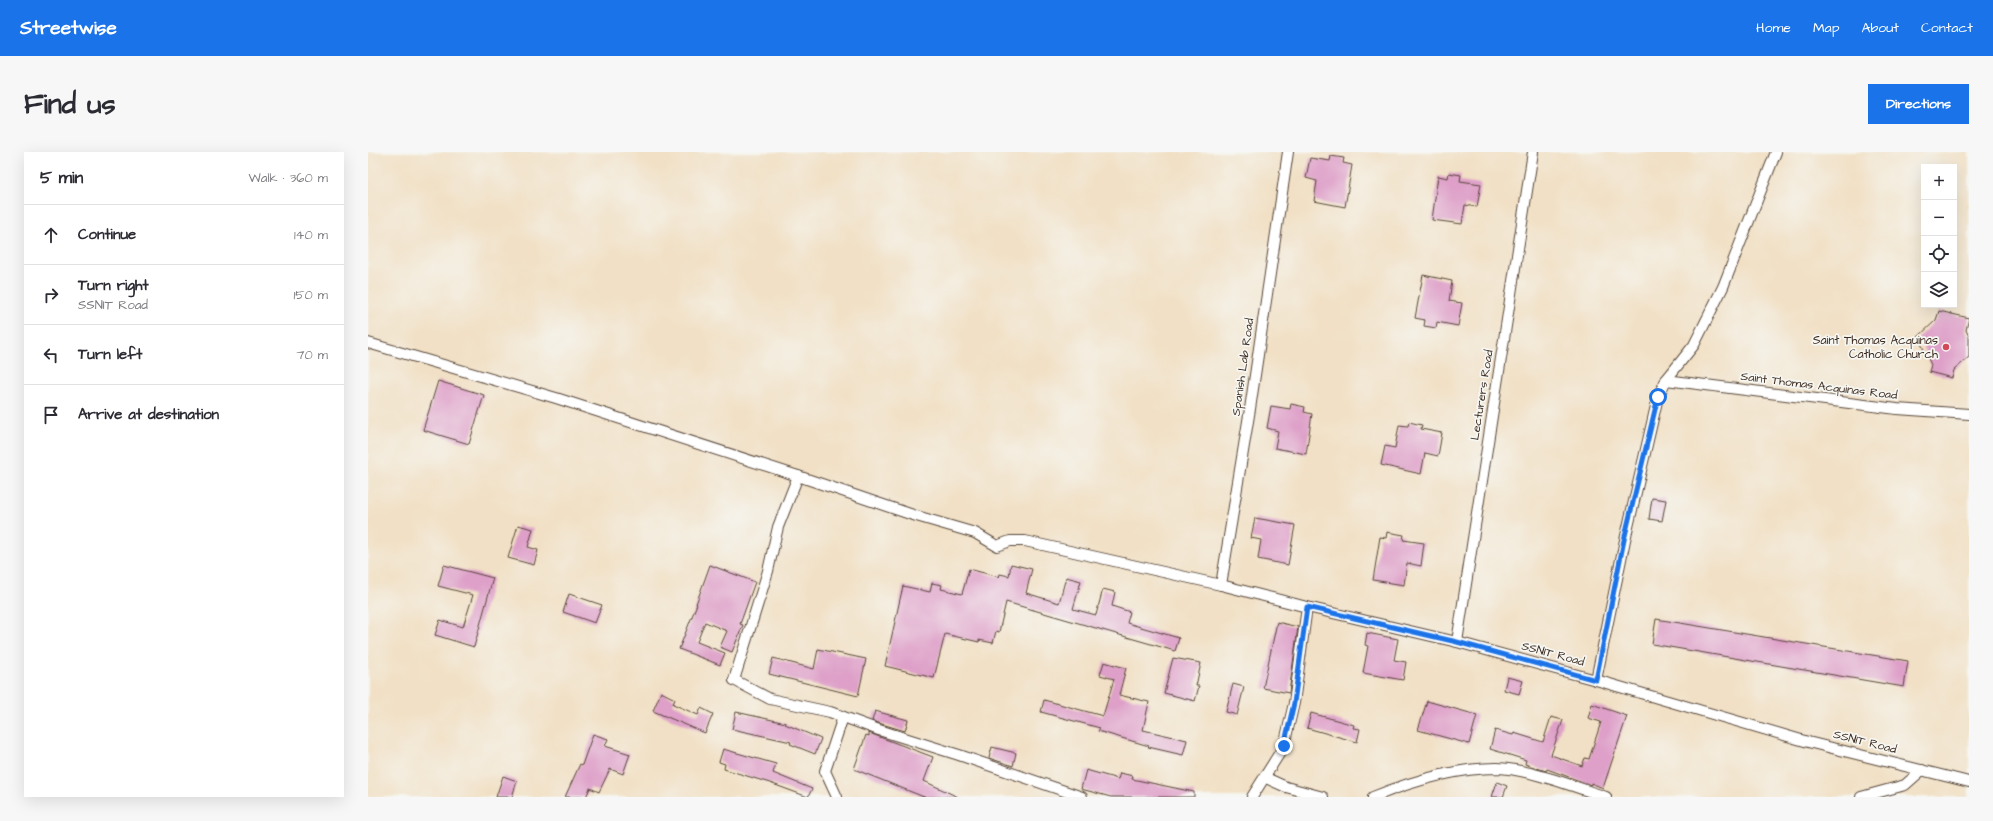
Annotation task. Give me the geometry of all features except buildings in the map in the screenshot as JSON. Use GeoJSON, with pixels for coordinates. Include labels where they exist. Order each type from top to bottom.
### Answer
{"type":"FeatureCollection","features":[{"type":"Feature","properties":{"kind":"street","name":"Spanish Lab Road"},"geometry":{"type":"LineString","coordinates":[[1221,584],[1250,409],[1288,152]]}},
{"type":"Feature","properties":{"kind":"street","name":"Lecturers Road"},"geometry":{"type":"LineString","coordinates":[[1457,642],[1533,152]]}},
{"type":"Feature","properties":{"kind":"street"},"geometry":{"type":"LineString","coordinates":[[1596,680],[1628,524],[1658,397],[1666,380],[1694,345],[1723,288],[1776,152]]}},
{"type":"Feature","properties":{"kind":"street","name":"SSNIT Road"},"geometry":{"type":"LineString","coordinates":[[368,343],[556,398],[798,476],[913,515],[975,533],[997,546],[1010,541],[1025,541],[1221,584],[1307,607],[1457,642],[1596,680],[1808,742],[1969,782]]}},
{"type":"Feature","properties":{"kind":"street","name":"Saint Thomas Acquinas Road"},"geometry":{"type":"LineString","coordinates":[[1666,380],[1897,409],[1969,414]]}},
{"type":"Feature","properties":{"kind":"street"},"geometry":{"type":"LineString","coordinates":[[798,476],[778,527],[768,571],[734,680],[770,699],[843,716],[1082,797]]}},
{"type":"Feature","properties":{"kind":"street"},"geometry":{"type":"LineString","coordinates":[[1252,797],[1284,746],[1294,703],[1307,607]]}},
{"type":"Feature","properties":{"kind":"street"},"geometry":{"type":"LineString","coordinates":[[837,797],[825,771],[843,716]]}},
{"type":"Feature","properties":{"kind":"street"},"geometry":{"type":"LineString","coordinates":[[1373,797],[1404,784],[1474,770],[1498,768],[1530,774],[1606,797]]}},
{"type":"Feature","properties":{"kind":"street"},"geometry":{"type":"LineString","coordinates":[[1861,797],[1905,785],[1922,770]]}},
{"type":"Feature","properties":{"kind":"street"},"geometry":{"type":"LineString","coordinates":[[1264,777],[1286,787],[1323,797]]}},
{"type":"Feature","properties":{"kind":"place","name":"Saint Thomas Acquinas Catholic Church"},"geometry":{"type":"Point","coordinates":[1946,347]}},
{"type":"Feature","properties":{"kind":"route"},"geometry":{"type":"LineString","coordinates":[[1284,746],[1294,703],[1307,607],[1457,642],[1596,680],[1624,540],[1658,397]]}}]}
